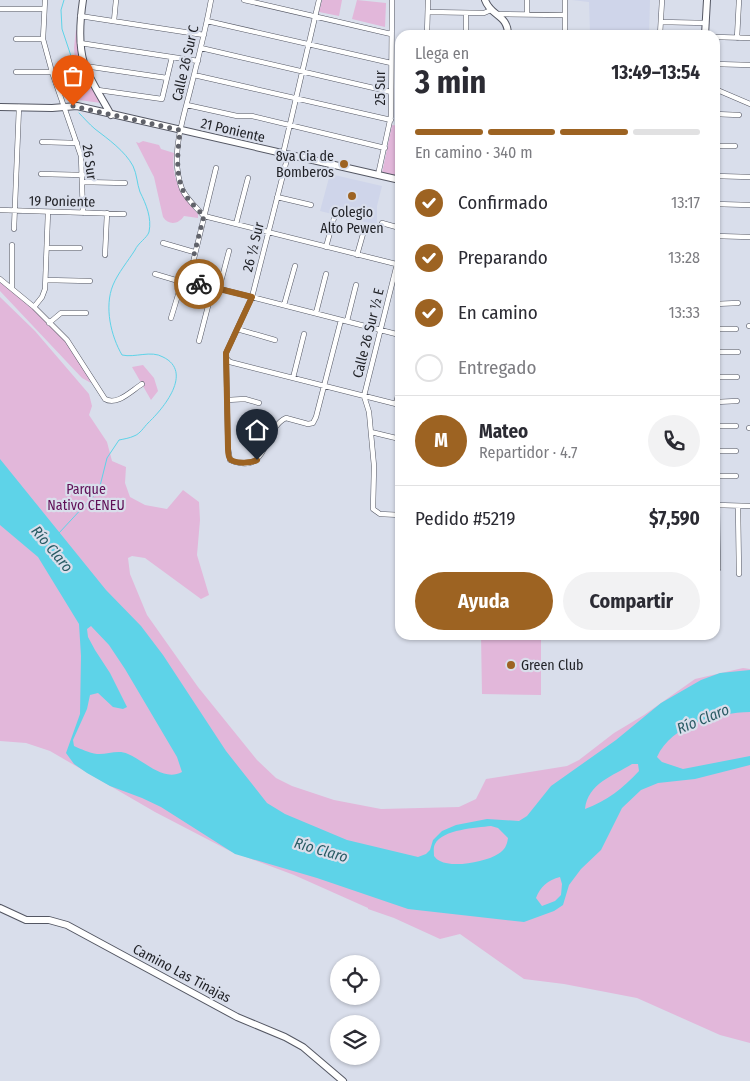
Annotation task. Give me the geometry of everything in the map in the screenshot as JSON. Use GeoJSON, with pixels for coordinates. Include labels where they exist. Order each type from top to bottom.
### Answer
{"type":"FeatureCollection","features":[{"type":"Feature","properties":{"kind":"street","name":"26 Sur"},"geometry":{"type":"LineString","coordinates":[[44,0],[43,39],[52,72],[82,160],[83,213]]}},
{"type":"Feature","properties":{"kind":"street"},"geometry":{"type":"LineString","coordinates":[[83,0],[80,16],[80,43],[86,66],[111,115]]}},
{"type":"Feature","properties":{"kind":"street"},"geometry":{"type":"LineString","coordinates":[[114,22],[116,0]]}},
{"type":"Feature","properties":{"kind":"street","name":"Calle 26 Sur C"},"geometry":{"type":"LineString","coordinates":[[204,216],[187,197],[181,185],[177,153],[180,130],[198,61],[211,0]]}},
{"type":"Feature","properties":{"kind":"street"},"geometry":{"type":"LineString","coordinates":[[244,0],[391,34]]}},
{"type":"Feature","properties":{"kind":"street","name":"26 ½ Sur"},"geometry":{"type":"LineString","coordinates":[[319,0],[290,125],[277,197],[252,297],[226,353],[228,448],[230,460],[250,463],[257,460],[279,422],[286,418],[308,424],[313,422],[324,386]]}},
{"type":"Feature","properties":{"kind":"street","name":"25 Sur"},"geometry":{"type":"LineString","coordinates":[[378,176],[390,120],[392,0]]}},
{"type":"Feature","properties":{"kind":"street"},"geometry":{"type":"LineString","coordinates":[[427,30],[428,0]]}},
{"type":"Feature","properties":{"kind":"street"},"geometry":{"type":"LineString","coordinates":[[486,0],[494,12],[506,22],[507,30]]}},
{"type":"Feature","properties":{"kind":"street"},"geometry":{"type":"LineString","coordinates":[[527,0],[527,14]]}},
{"type":"Feature","properties":{"kind":"street"},"geometry":{"type":"LineString","coordinates":[[565,0],[566,30]]}},
{"type":"Feature","properties":{"kind":"street"},"geometry":{"type":"LineString","coordinates":[[660,30],[662,0]]}},
{"type":"Feature","properties":{"kind":"street"},"geometry":{"type":"LineString","coordinates":[[705,30],[706,0]]}},
{"type":"Feature","properties":{"kind":"street"},"geometry":{"type":"LineString","coordinates":[[737,38],[738,0]]}},
{"type":"Feature","properties":{"kind":"street"},"geometry":{"type":"LineString","coordinates":[[0,9],[43,9]]}},
{"type":"Feature","properties":{"kind":"street"},"geometry":{"type":"LineString","coordinates":[[428,12],[565,15]]}},
{"type":"Feature","properties":{"kind":"street"},"geometry":{"type":"LineString","coordinates":[[466,13],[466,30]]}},
{"type":"Feature","properties":{"kind":"street"},"geometry":{"type":"LineString","coordinates":[[80,16],[204,35]]}},
{"type":"Feature","properties":{"kind":"street"},"geometry":{"type":"LineString","coordinates":[[207,21],[391,64]]}},
{"type":"Feature","properties":{"kind":"street"},"geometry":{"type":"LineString","coordinates":[[661,22],[706,23]]}},
{"type":"Feature","properties":{"kind":"street"},"geometry":{"type":"LineString","coordinates":[[720,37],[750,38]]}},
{"type":"Feature","properties":{"kind":"street"},"geometry":{"type":"LineString","coordinates":[[16,39],[43,39]]}},
{"type":"Feature","properties":{"kind":"street"},"geometry":{"type":"LineString","coordinates":[[80,43],[198,61]]}},
{"type":"Feature","properties":{"kind":"street"},"geometry":{"type":"LineString","coordinates":[[201,48],[391,92]]}},
{"type":"Feature","properties":{"kind":"street"},"geometry":{"type":"LineString","coordinates":[[98,90],[162,99],[172,57]]}},
{"type":"Feature","properties":{"kind":"street"},"geometry":{"type":"LineString","coordinates":[[720,64],[750,65]]}},
{"type":"Feature","properties":{"kind":"street"},"geometry":{"type":"LineString","coordinates":[[86,66],[167,78]]}},
{"type":"Feature","properties":{"kind":"street"},"geometry":{"type":"LineString","coordinates":[[16,72],[52,72]]}},
{"type":"Feature","properties":{"kind":"street"},"geometry":{"type":"LineString","coordinates":[[194,75],[390,120]]}},
{"type":"Feature","properties":{"kind":"street"},"geometry":{"type":"LineString","coordinates":[[720,90],[750,104]]}},
{"type":"Feature","properties":{"kind":"street","name":"21 Poniente"},"geometry":{"type":"LineString","coordinates":[[0,107],[77,106],[395,179]]}},
{"type":"Feature","properties":{"kind":"street"},"geometry":{"type":"LineString","coordinates":[[187,106],[234,116],[252,116],[385,148]]}},
{"type":"Feature","properties":{"kind":"street"},"geometry":{"type":"LineString","coordinates":[[14,229],[18,107]]}},
{"type":"Feature","properties":{"kind":"street"},"geometry":{"type":"LineString","coordinates":[[720,114],[739,115]]}},
{"type":"Feature","properties":{"kind":"street"},"geometry":{"type":"LineString","coordinates":[[42,142],[77,143]]}},
{"type":"Feature","properties":{"kind":"street"},"geometry":{"type":"LineString","coordinates":[[720,146],[735,146]]}},
{"type":"Feature","properties":{"kind":"street"},"geometry":{"type":"LineString","coordinates":[[189,279],[194,252],[216,168]]}},
{"type":"Feature","properties":{"kind":"street"},"geometry":{"type":"LineString","coordinates":[[41,174],[82,175]]}},
{"type":"Feature","properties":{"kind":"street"},"geometry":{"type":"LineString","coordinates":[[720,176],[750,177]]}},
{"type":"Feature","properties":{"kind":"street"},"geometry":{"type":"LineString","coordinates":[[236,224],[248,178]]}},
{"type":"Feature","properties":{"kind":"street"},"geometry":{"type":"LineString","coordinates":[[83,182],[124,183]]}},
{"type":"Feature","properties":{"kind":"street"},"geometry":{"type":"LineString","coordinates":[[277,197],[311,205]]}},
{"type":"Feature","properties":{"kind":"street"},"geometry":{"type":"LineString","coordinates":[[720,204],[750,205]]}},
{"type":"Feature","properties":{"kind":"street","name":"19 Poniente"},"geometry":{"type":"LineString","coordinates":[[0,210],[124,214]]}},
{"type":"Feature","properties":{"kind":"street"},"geometry":{"type":"LineString","coordinates":[[34,307],[44,293],[46,280],[48,212]]}},
{"type":"Feature","properties":{"kind":"street"},"geometry":{"type":"LineString","coordinates":[[105,255],[107,213]]}},
{"type":"Feature","properties":{"kind":"street"},"geometry":{"type":"LineString","coordinates":[[204,216],[395,263]]}},
{"type":"Feature","properties":{"kind":"street"},"geometry":{"type":"LineString","coordinates":[[326,247],[334,218]]}},
{"type":"Feature","properties":{"kind":"street"},"geometry":{"type":"LineString","coordinates":[[382,223],[395,227]]}},
{"type":"Feature","properties":{"kind":"street"},"geometry":{"type":"LineString","coordinates":[[357,255],[365,227]]}},
{"type":"Feature","properties":{"kind":"street"},"geometry":{"type":"LineString","coordinates":[[720,236],[750,237]]}},
{"type":"Feature","properties":{"kind":"street"},"geometry":{"type":"LineString","coordinates":[[163,243],[194,252]]}},
{"type":"Feature","properties":{"kind":"street"},"geometry":{"type":"LineString","coordinates":[[12,245],[12,288]]}},
{"type":"Feature","properties":{"kind":"street"},"geometry":{"type":"LineString","coordinates":[[47,248],[80,248]]}},
{"type":"Feature","properties":{"kind":"street"},"geometry":{"type":"LineString","coordinates":[[219,289],[229,251]]}},
{"type":"Feature","properties":{"kind":"street"},"geometry":{"type":"LineString","coordinates":[[284,306],[295,266]]}},
{"type":"Feature","properties":{"kind":"street"},"geometry":{"type":"LineString","coordinates":[[154,274],[182,282],[189,279]]}},
{"type":"Feature","properties":{"kind":"street"},"geometry":{"type":"LineString","coordinates":[[316,313],[326,274]]}},
{"type":"Feature","properties":{"kind":"street","name":"Calle 26 Sur ½ E"},"geometry":{"type":"LineString","coordinates":[[395,275],[364,396],[369,412],[374,466],[373,509],[380,514],[395,515]]}},
{"type":"Feature","properties":{"kind":"street"},"geometry":{"type":"LineString","coordinates":[[0,279],[34,307],[70,343],[100,394],[107,400],[115,402],[142,384]]}},
{"type":"Feature","properties":{"kind":"street"},"geometry":{"type":"LineString","coordinates":[[189,279],[192,282],[395,334]]}},
{"type":"Feature","properties":{"kind":"street"},"geometry":{"type":"LineString","coordinates":[[46,280],[90,281]]}},
{"type":"Feature","properties":{"kind":"street"},"geometry":{"type":"LineString","coordinates":[[171,318],[182,282]]}},
{"type":"Feature","properties":{"kind":"street"},"geometry":{"type":"LineString","coordinates":[[324,386],[356,285]]}},
{"type":"Feature","properties":{"kind":"street"},"geometry":{"type":"LineString","coordinates":[[199,341],[213,287]]}},
{"type":"Feature","properties":{"kind":"street"},"geometry":{"type":"LineString","coordinates":[[720,304],[738,304]]}},
{"type":"Feature","properties":{"kind":"street"},"geometry":{"type":"LineString","coordinates":[[50,323],[61,313],[86,313]]}},
{"type":"Feature","properties":{"kind":"street"},"geometry":{"type":"LineString","coordinates":[[237,329],[275,340]]}},
{"type":"Feature","properties":{"kind":"street"},"geometry":{"type":"LineString","coordinates":[[720,329],[736,329]]}},
{"type":"Feature","properties":{"kind":"street"},"geometry":{"type":"LineString","coordinates":[[293,378],[304,334]]}},
{"type":"Feature","properties":{"kind":"street"},"geometry":{"type":"LineString","coordinates":[[720,352],[738,352]]}},
{"type":"Feature","properties":{"kind":"street"},"geometry":{"type":"LineString","coordinates":[[227,359],[230,362],[395,404]]}},
{"type":"Feature","properties":{"kind":"street"},"geometry":{"type":"LineString","coordinates":[[720,377],[736,377]]}},
{"type":"Feature","properties":{"kind":"street"},"geometry":{"type":"LineString","coordinates":[[227,400],[245,399],[260,402]]}},
{"type":"Feature","properties":{"kind":"street"},"geometry":{"type":"LineString","coordinates":[[720,402],[736,401]]}},
{"type":"Feature","properties":{"kind":"street"},"geometry":{"type":"LineString","coordinates":[[720,426],[736,426]]}},
{"type":"Feature","properties":{"kind":"street"},"geometry":{"type":"LineString","coordinates":[[371,432],[395,438]]}},
{"type":"Feature","properties":{"kind":"street"},"geometry":{"type":"LineString","coordinates":[[720,451],[736,451]]}},
{"type":"Feature","properties":{"kind":"street"},"geometry":{"type":"LineString","coordinates":[[720,476],[736,476]]}},
{"type":"Feature","properties":{"kind":"street"},"geometry":{"type":"LineString","coordinates":[[720,505],[750,506]]}},
{"type":"Feature","properties":{"kind":"street"},"geometry":{"type":"LineString","coordinates":[[738,506],[739,574]]}},
{"type":"Feature","properties":{"kind":"street","name":"Camino Las Tinajas"},"geometry":{"type":"LineString","coordinates":[[0,908],[26,920],[50,920],[67,925],[237,1017],[285,1037],[303,1047],[344,1081]]}},
{"type":"Feature","properties":{"kind":"shaded area"},"geometry":{"type":"Polygon","coordinates":[[[572,0],[650,0],[649,30],[590,30],[589,2],[572,0]]]}},
{"type":"Feature","properties":{"kind":"shaded area","name":"Colegio Alto Pewen"},"geometry":{"type":"Polygon","coordinates":[[[330,174],[382,186],[377,206],[377,225],[320,211],[330,174]]]}},
{"type":"Feature","properties":{"kind":"green space"},"geometry":{"type":"Polygon","coordinates":[[[322,0],[342,0],[339,16],[319,12],[322,0]]]}},
{"type":"Feature","properties":{"kind":"green space"},"geometry":{"type":"Polygon","coordinates":[[[357,0],[386,3],[385,27],[352,19],[357,0]]]}},
{"type":"Feature","properties":{"kind":"green space"},"geometry":{"type":"Polygon","coordinates":[[[76,30],[78,45],[101,103],[79,100],[74,48],[76,30]]]}},
{"type":"Feature","properties":{"kind":"green space"},"geometry":{"type":"Polygon","coordinates":[[[392,125],[395,125],[395,176],[382,173],[392,125]]]}},
{"type":"Feature","properties":{"kind":"green space"},"geometry":{"type":"Polygon","coordinates":[[[143,141],[159,145],[161,149],[174,153],[173,162],[178,186],[198,214],[198,218],[184,216],[174,223],[165,220],[154,177],[136,142],[143,141]]]}},
{"type":"Feature","properties":{"kind":"green space"},"geometry":{"type":"Polygon","coordinates":[[[0,281],[50,323],[68,344],[91,383],[82,378],[0,291],[0,281]]]}},
{"type":"Feature","properties":{"kind":"green space","name":"Parque Nativo CENEU"},"geometry":{"type":"Polygon","coordinates":[[[0,297],[35,331],[89,394],[92,406],[89,415],[107,442],[112,461],[126,467],[125,483],[130,497],[145,505],[167,509],[183,490],[199,502],[200,520],[197,555],[209,595],[201,599],[145,558],[132,556],[128,558],[130,574],[147,615],[198,687],[257,760],[276,778],[292,786],[334,800],[381,809],[459,807],[476,799],[486,779],[567,766],[579,760],[614,733],[644,715],[695,679],[743,668],[750,669],[750,1043],[720,1035],[637,998],[564,984],[524,979],[460,934],[440,939],[394,918],[368,909],[294,875],[230,851],[155,812],[50,751],[26,743],[0,741],[0,297]]]}},
{"type":"Feature","properties":{"kind":"green space"},"geometry":{"type":"Polygon","coordinates":[[[143,365],[154,378],[158,391],[151,400],[132,367],[143,365]]]}},
{"type":"Feature","properties":{"kind":"green space","name":"Green Club"},"geometry":{"type":"Polygon","coordinates":[[[481,640],[541,640],[541,695],[482,694],[481,640]]]}},
{"type":"Feature","properties":{"kind":"water","name":"Río Claro"},"geometry":{"type":"Polygon","coordinates":[[[0,459],[106,590],[141,626],[163,655],[226,751],[267,803],[285,814],[347,840],[418,857],[430,850],[433,840],[442,831],[456,825],[487,819],[519,821],[527,816],[551,786],[616,740],[661,703],[701,680],[720,673],[750,670],[750,712],[724,715],[697,722],[673,736],[657,757],[662,762],[683,769],[750,756],[750,765],[695,779],[658,783],[641,790],[622,808],[601,850],[581,869],[569,885],[563,905],[554,911],[524,922],[408,909],[317,878],[235,854],[161,807],[110,786],[87,773],[74,764],[66,753],[80,714],[81,656],[79,624],[38,557],[0,525],[0,459]],[[91,626],[87,629],[88,637],[110,673],[127,707],[123,709],[113,707],[98,693],[90,695],[87,709],[73,740],[74,746],[97,754],[124,753],[161,773],[175,774],[182,772],[177,757],[125,669],[109,645],[91,626]],[[632,764],[596,786],[587,800],[585,809],[600,802],[627,783],[639,771],[638,764],[632,764]],[[491,826],[460,830],[445,835],[435,844],[434,856],[438,860],[446,863],[461,864],[486,859],[502,851],[507,843],[508,838],[498,828],[491,826]],[[560,877],[548,882],[540,890],[536,898],[542,906],[555,901],[561,895],[562,884],[560,877]]]}},
{"type":"Feature","properties":{"kind":"waterway"},"geometry":{"type":"LineString","coordinates":[[64,0],[61,10],[62,29],[72,59],[71,74],[74,100]]}},
{"type":"Feature","properties":{"kind":"waterway","name":"Río Claro"},"geometry":{"type":"LineString","coordinates":[[59,533],[99,490],[107,458],[119,440],[132,437],[140,432],[168,400],[176,381],[176,372],[172,364],[163,357],[153,354],[122,355],[115,339],[110,321],[110,294],[120,272],[136,247],[148,234],[150,227],[149,216],[134,169],[126,155],[79,113]]}},
{"type":"Feature","properties":{"kind":"way so far"},"geometry":{"type":"LineString","coordinates":[[73,106],[180,130],[177,153],[181,185],[187,197],[204,216],[188,278],[192,282],[199,284]]}},
{"type":"Feature","properties":{"kind":"place","name":"8va Cia de Bomberos"},"geometry":{"type":"Point","coordinates":[344,164]}},
{"type":"Feature","properties":{"kind":"place","name":"Colegio Alto Pewen"},"geometry":{"type":"Point","coordinates":[352,196]}},
{"type":"Feature","properties":{"kind":"place","name":"Green Club"},"geometry":{"type":"Point","coordinates":[511,665]}},
{"type":"Feature","properties":{"kind":"route"},"geometry":{"type":"LineString","coordinates":[[199,284],[252,297],[226,353],[228,448],[230,460],[250,463],[257,460]]}}]}
